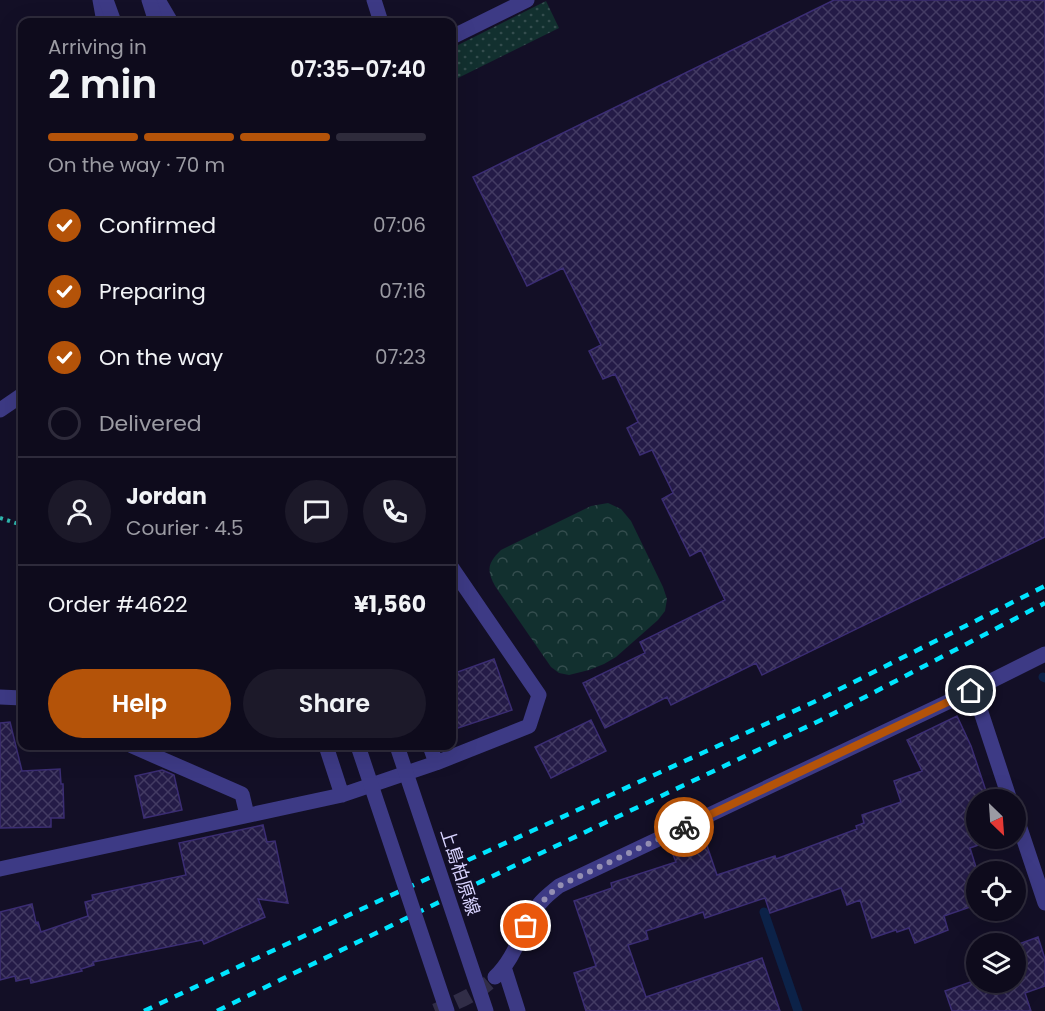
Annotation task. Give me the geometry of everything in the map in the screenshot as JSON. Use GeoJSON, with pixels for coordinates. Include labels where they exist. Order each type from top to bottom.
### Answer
{"type":"FeatureCollection","features":[{"type":"Feature","properties":{"kind":"street"},"geometry":{"type":"LineString","coordinates":[[100,0],[103,18]]}},
{"type":"Feature","properties":{"kind":"street"},"geometry":{"type":"LineString","coordinates":[[106,0],[113,18]]}},
{"type":"Feature","properties":{"kind":"street"},"geometry":{"type":"LineString","coordinates":[[149,0],[155,18]]}},
{"type":"Feature","properties":{"kind":"street"},"geometry":{"type":"LineString","coordinates":[[158,0],[169,18]]}},
{"type":"Feature","properties":{"kind":"street"},"geometry":{"type":"LineString","coordinates":[[374,0],[380,18]]}},
{"type":"Feature","properties":{"kind":"street"},"geometry":{"type":"LineString","coordinates":[[456,35],[527,0]]}},
{"type":"Feature","properties":{"kind":"street"},"geometry":{"type":"LineString","coordinates":[[0,410],[18,398]]}},
{"type":"Feature","properties":{"kind":"street"},"geometry":{"type":"LineString","coordinates":[[0,869],[342,795],[436,763],[529,726],[538,695],[456,574]]}},
{"type":"Feature","properties":{"kind":"street"},"geometry":{"type":"LineString","coordinates":[[518,1011],[499,972],[515,951],[534,911],[545,897],[559,886],[1045,654]]}},
{"type":"Feature","properties":{"kind":"street"},"geometry":{"type":"LineString","coordinates":[[971,691],[979,706],[1006,789]]}},
{"type":"Feature","properties":{"kind":"street"},"geometry":{"type":"LineString","coordinates":[[0,697],[18,697]]}},
{"type":"Feature","properties":{"kind":"street"},"geometry":{"type":"LineString","coordinates":[[141,750],[242,794],[247,815]]}},
{"type":"Feature","properties":{"kind":"street"},"geometry":{"type":"LineString","coordinates":[[327,750],[342,795]]}},
{"type":"Feature","properties":{"kind":"street"},"geometry":{"type":"LineString","coordinates":[[359,750],[447,1011]]}},
{"type":"Feature","properties":{"kind":"street","name":"上島柏原線"},"geometry":{"type":"LineString","coordinates":[[398,750],[486,1011]]}},
{"type":"Feature","properties":{"kind":"street"},"geometry":{"type":"LineString","coordinates":[[431,750],[436,763]]}},
{"type":"Feature","properties":{"kind":"street"},"geometry":{"type":"LineString","coordinates":[[1026,846],[1045,903]]}},
{"type":"Feature","properties":{"kind":"path"},"geometry":{"type":"LineString","coordinates":[[0,518],[18,524]]}},
{"type":"Feature","properties":{"kind":"green space"},"geometry":{"type":"Polygon","coordinates":[[[546,1],[559,28],[456,79],[456,46],[546,1]]]}},
{"type":"Feature","properties":{"kind":"green space"},"geometry":{"type":"Polygon","coordinates":[[[608,503],[621,509],[631,521],[663,587],[667,599],[665,611],[616,657],[589,670],[569,675],[559,673],[551,667],[495,586],[490,575],[490,566],[501,550],[591,506],[608,503]]]}},
{"type":"Feature","properties":{"kind":"building"},"geometry":{"type":"Polygon","coordinates":[[[834,0],[1045,0],[1045,537],[762,675],[756,663],[671,705],[667,697],[605,728],[583,683],[645,653],[640,642],[725,600],[701,550],[690,556],[662,499],[673,493],[652,450],[640,455],[627,428],[638,422],[615,374],[603,379],[589,351],[601,345],[563,268],[527,286],[473,177],[834,0]]]}},
{"type":"Feature","properties":{"kind":"building"},"geometry":{"type":"Polygon","coordinates":[[[494,659],[512,710],[456,729],[456,673],[494,659]]]}},
{"type":"Feature","properties":{"kind":"building"},"geometry":{"type":"Polygon","coordinates":[[[957,716],[971,746],[985,789],[966,789],[966,849],[970,849],[974,861],[966,861],[966,908],[944,916],[948,930],[915,943],[909,928],[872,938],[860,900],[847,905],[841,888],[770,913],[765,898],[705,918],[703,912],[646,931],[648,939],[628,945],[646,997],[762,958],[780,1011],[586,1011],[574,973],[596,966],[574,901],[612,888],[611,883],[676,862],[672,852],[705,840],[717,875],[775,856],[776,859],[857,829],[856,826],[864,823],[862,815],[901,802],[894,781],[922,771],[907,740],[957,716]]]}},
{"type":"Feature","properties":{"kind":"building"},"geometry":{"type":"Polygon","coordinates":[[[591,720],[606,751],[551,778],[535,747],[591,720]]]}},
{"type":"Feature","properties":{"kind":"building"},"geometry":{"type":"Polygon","coordinates":[[[10,722],[22,771],[60,769],[64,818],[51,818],[51,827],[0,828],[0,723],[10,722]]]}},
{"type":"Feature","properties":{"kind":"building"},"geometry":{"type":"Polygon","coordinates":[[[162,770],[174,775],[182,810],[144,818],[135,776],[162,770]]]}},
{"type":"Feature","properties":{"kind":"building"},"geometry":{"type":"Polygon","coordinates":[[[263,825],[267,842],[275,841],[288,903],[258,899],[265,917],[204,944],[202,940],[93,962],[94,965],[81,969],[82,971],[31,983],[30,978],[16,981],[15,976],[0,980],[0,912],[32,904],[36,923],[38,922],[41,932],[88,916],[85,902],[93,900],[92,895],[186,875],[179,843],[263,825]]]}},
{"type":"Feature","properties":{"kind":"building"},"geometry":{"type":"Polygon","coordinates":[[[1038,937],[1045,959],[1045,986],[1026,993],[1026,941],[1038,937]]]}},
{"type":"Feature","properties":{"kind":"building"},"geometry":{"type":"Polygon","coordinates":[[[966,984],[966,993],[1025,993],[1031,1011],[952,1011],[945,991],[966,984]]]}},
{"type":"Feature","properties":{"kind":"waterway"},"geometry":{"type":"LineString","coordinates":[[764,912],[798,1011]]}},
{"type":"Feature","properties":{"kind":"tunnel"},"geometry":{"type":"LineString","coordinates":[[435,1011],[475,993],[495,977]]}},
{"type":"Feature","properties":{"kind":"railway"},"geometry":{"type":"LineString","coordinates":[[144,1011],[816,701],[1045,586]]}},
{"type":"Feature","properties":{"kind":"railway"},"geometry":{"type":"LineString","coordinates":[[217,1011],[476,884],[821,720],[1045,603]]}},
{"type":"Feature","properties":{"kind":"way so far"},"geometry":{"type":"LineString","coordinates":[[526,926],[545,897],[559,886],[684,827]]}},
{"type":"Feature","properties":{"kind":"route"},"geometry":{"type":"LineString","coordinates":[[684,827],[971,691]]}}]}
